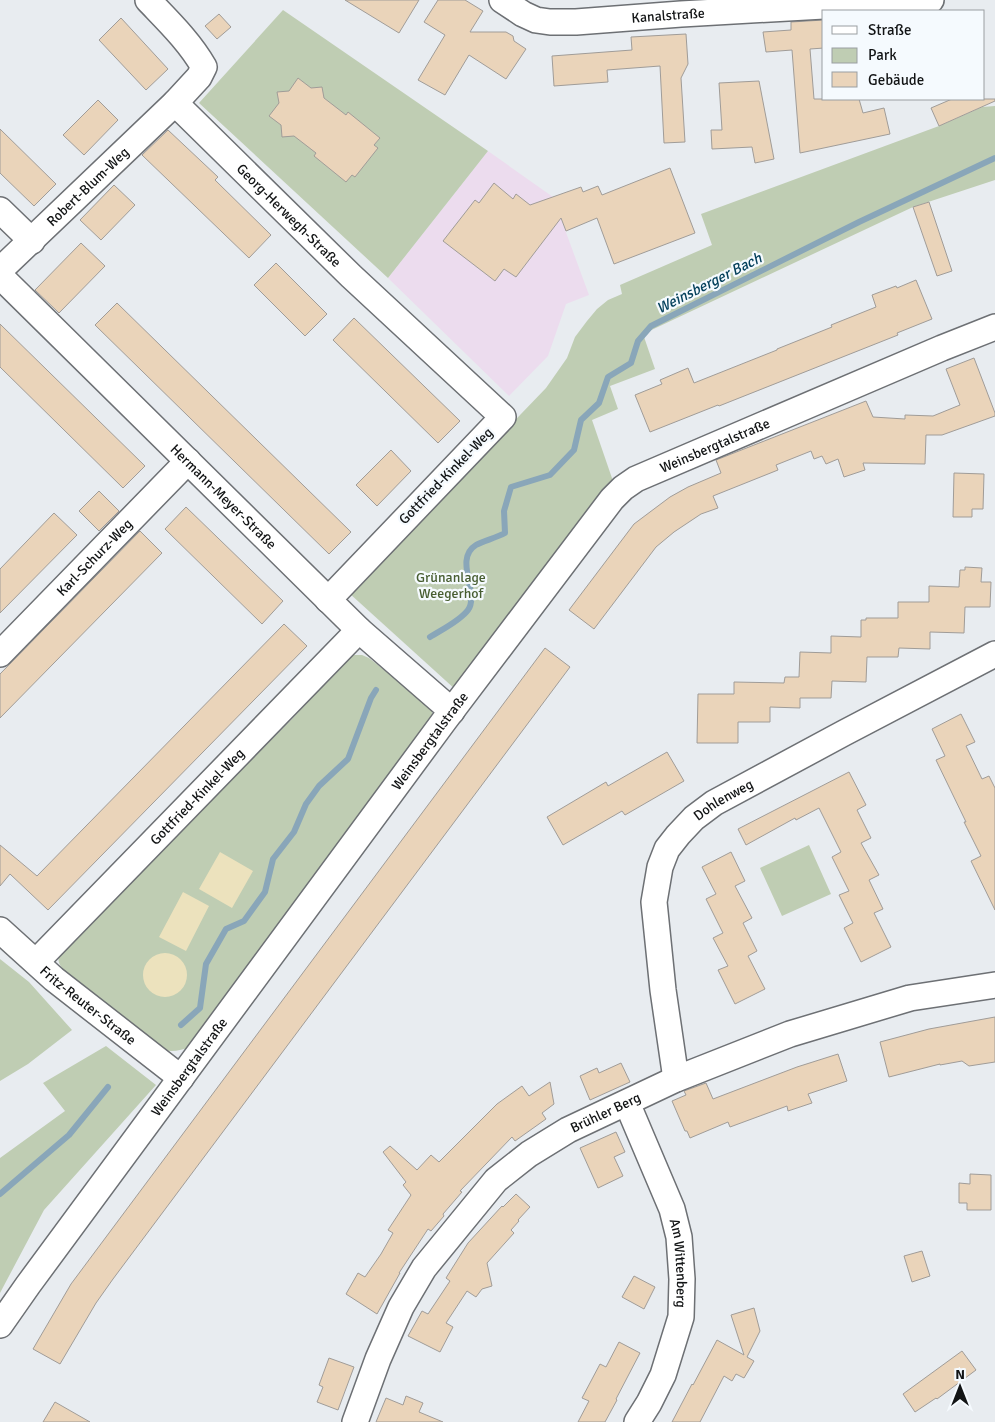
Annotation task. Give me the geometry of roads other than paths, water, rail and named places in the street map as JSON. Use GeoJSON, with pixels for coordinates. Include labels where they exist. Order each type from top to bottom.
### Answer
{"type":"FeatureCollection","features":[{"type":"Feature","properties":{"kind":"street"},"geometry":{"type":"LineString","coordinates":[[148,0],[170,22],[204,67],[199,77],[176,103]]}},
{"type":"Feature","properties":{"kind":"street","name":"Kanalstraße"},"geometry":{"type":"LineString","coordinates":[[502,0],[536,20],[576,22],[930,0]]}},
{"type":"Feature","properties":{"kind":"street","name":"Robert-Blum-Weg"},"geometry":{"type":"LineString","coordinates":[[0,270],[176,103]]}},
{"type":"Feature","properties":{"kind":"street","name":"Georg-Herwegh-Straße"},"geometry":{"type":"LineString","coordinates":[[176,103],[351,276],[503,417]]}},
{"type":"Feature","properties":{"kind":"street"},"geometry":{"type":"LineString","coordinates":[[0,210],[32,241]]}},
{"type":"Feature","properties":{"kind":"street","name":"Hermann-Meyer-Straße"},"geometry":{"type":"LineString","coordinates":[[0,276],[359,630],[452,711]]}},
{"type":"Feature","properties":{"kind":"street","name":"Weinsbergtalstraße"},"geometry":{"type":"LineString","coordinates":[[0,1325],[452,711],[612,499],[636,478],[995,327]]}},
{"type":"Feature","properties":{"kind":"street","name":"Gottfried-Kinkel-Weg"},"geometry":{"type":"LineString","coordinates":[[328,600],[503,417]]}},
{"type":"Feature","properties":{"kind":"street","name":"Karl-Schurz-Weg"},"geometry":{"type":"LineString","coordinates":[[0,654],[188,461]]}},
{"type":"Feature","properties":{"kind":"street","name":"Gottfried-Kinkel-Weg"},"geometry":{"type":"LineString","coordinates":[[36,962],[359,630]]}},
{"type":"Feature","properties":{"kind":"street","name":"Dohlenweg"},"geometry":{"type":"LineString","coordinates":[[676,1080],[662,990],[654,902],[660,866],[667,849],[694,818],[714,803],[995,654]]}},
{"type":"Feature","properties":{"kind":"street","name":"Fritz-Reuter-Straße"},"geometry":{"type":"LineString","coordinates":[[0,930],[54,979],[181,1078]]}},
{"type":"Feature","properties":{"kind":"street","name":"Brühler Berg"},"geometry":{"type":"LineString","coordinates":[[355,1422],[401,1307],[424,1268],[496,1180],[529,1154],[568,1130],[676,1080],[790,1034],[910,998],[995,985]]}},
{"type":"Feature","properties":{"kind":"street","name":"Am Wittenberg"},"geometry":{"type":"LineString","coordinates":[[627,1104],[672,1209],[679,1237],[682,1279],[681,1317],[662,1375],[649,1403],[637,1422]]}},
{"type":"Feature","properties":{"kind":"waterway","name":"Weinsberger Bach"},"geometry":{"type":"LineString","coordinates":[[430,637],[455,622],[468,610],[471,603],[471,595],[467,559],[470,551],[476,545],[505,533],[504,511],[511,487],[550,475],[574,450],[581,420],[599,403],[608,377],[631,363],[638,341],[651,326],[859,222],[995,158]]}},
{"type":"Feature","properties":{"kind":"waterway","name":"Weinsberger Bach"},"geometry":{"type":"LineString","coordinates":[[181,1025],[200,1008],[206,964],[226,929],[244,921],[265,892],[273,859],[294,832],[306,804],[319,786],[348,759],[371,698],[376,690]]}},
{"type":"Feature","properties":{"kind":"waterway","name":"Weinsberger Bach"},"geometry":{"type":"LineString","coordinates":[[0,1194],[69,1135],[108,1087]]}},
{"type":"Feature","properties":{"kind":"park label","name":"Grünanlage Weegerhof"},"geometry":{"type":"Point","coordinates":[451,586]}}]}
